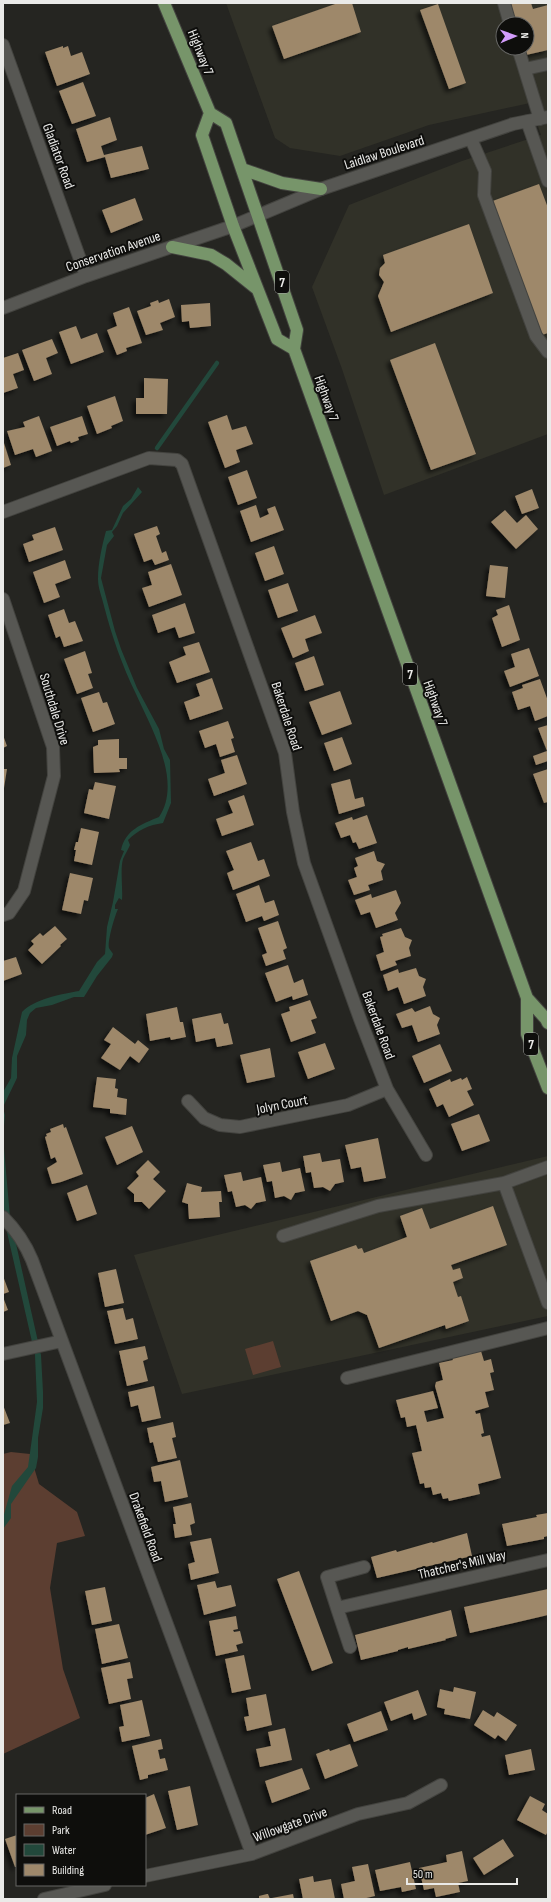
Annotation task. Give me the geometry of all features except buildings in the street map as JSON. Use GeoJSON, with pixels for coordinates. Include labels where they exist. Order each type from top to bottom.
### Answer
{"type":"FeatureCollection","features":[{"type":"Feature","properties":{"kind":"main road","name":"Highway 7"},"geometry":{"type":"LineString","coordinates":[[164,3],[210,113],[226,123],[297,330],[294,349],[526,998],[527,1034],[548,1088]]}},
{"type":"Feature","properties":{"kind":"main road","name":"7"},"geometry":{"type":"LineString","coordinates":[[210,113],[202,135],[233,226],[277,339],[294,349]]}},
{"type":"Feature","properties":{"kind":"main road"},"geometry":{"type":"LineString","coordinates":[[242,169],[282,183],[321,189]]}},
{"type":"Feature","properties":{"kind":"main road"},"geometry":{"type":"LineString","coordinates":[[172,247],[211,255],[226,264],[257,289]]}},
{"type":"Feature","properties":{"kind":"main road","name":"Highway 7"},"geometry":{"type":"LineString","coordinates":[[526,998],[548,1023]]}},
{"type":"Feature","properties":{"kind":"street"},"geometry":{"type":"LineString","coordinates":[[504,3],[508,16]]}},
{"type":"Feature","properties":{"kind":"street","name":"Gladiator Road"},"geometry":{"type":"LineString","coordinates":[[3,45],[86,276]]}},
{"type":"Feature","properties":{"kind":"street"},"geometry":{"type":"LineString","coordinates":[[521,56],[544,118]]}},
{"type":"Feature","properties":{"kind":"street"},"geometry":{"type":"LineString","coordinates":[[525,69],[548,64]]}},
{"type":"Feature","properties":{"kind":"street","name":"Laidlaw Boulevard"},"geometry":{"type":"LineString","coordinates":[[233,226],[321,189],[513,124],[544,118]]}},
{"type":"Feature","properties":{"kind":"street"},"geometry":{"type":"LineString","coordinates":[[527,121],[548,181]]}},
{"type":"Feature","properties":{"kind":"street"},"geometry":{"type":"LineString","coordinates":[[472,139],[485,171],[484,195],[486,202],[536,336],[548,352]]}},
{"type":"Feature","properties":{"kind":"street","name":"Conservation Avenue"},"geometry":{"type":"LineString","coordinates":[[3,308],[86,276],[233,226]]}},
{"type":"Feature","properties":{"kind":"street","name":"Bakerdale Road"},"geometry":{"type":"LineString","coordinates":[[3,512],[149,458],[177,460],[182,464],[285,753],[293,812],[304,863],[360,1019],[387,1089],[426,1155]]}},
{"type":"Feature","properties":{"kind":"street","name":"Southdale Drive"},"geometry":{"type":"LineString","coordinates":[[3,599],[53,747],[54,776],[24,891],[9,913],[3,915]]}},
{"type":"Feature","properties":{"kind":"street","name":"Jolyn Court"},"geometry":{"type":"LineString","coordinates":[[188,1101],[204,1118],[220,1125],[240,1127],[348,1105],[387,1089]]}},
{"type":"Feature","properties":{"kind":"street"},"geometry":{"type":"LineString","coordinates":[[283,1236],[378,1206],[504,1183],[548,1167]]}},
{"type":"Feature","properties":{"kind":"street"},"geometry":{"type":"LineString","coordinates":[[504,1183],[548,1303]]}},
{"type":"Feature","properties":{"kind":"street","name":"Drakefield Road"},"geometry":{"type":"LineString","coordinates":[[3,1217],[25,1242],[252,1854]]}},
{"type":"Feature","properties":{"kind":"street"},"geometry":{"type":"LineString","coordinates":[[347,1378],[548,1328]]}},
{"type":"Feature","properties":{"kind":"street"},"geometry":{"type":"LineString","coordinates":[[3,1354],[62,1341]]}},
{"type":"Feature","properties":{"kind":"street","name":"Thatcher's Mill Way"},"geometry":{"type":"LineString","coordinates":[[337,1608],[548,1560]]}},
{"type":"Feature","properties":{"kind":"street"},"geometry":{"type":"LineString","coordinates":[[350,1647],[327,1577],[364,1567]]}},
{"type":"Feature","properties":{"kind":"street","name":"Willowgate Drive"},"geometry":{"type":"LineString","coordinates":[[146,1876],[252,1854],[358,1814],[408,1803],[441,1785]]}},
{"type":"Feature","properties":{"kind":"street"},"geometry":{"type":"LineString","coordinates":[[44,1899],[101,1886]]}},
{"type":"Feature","properties":{"kind":"shaded area"},"geometry":{"type":"Polygon","coordinates":[[[226,3],[548,3],[548,434],[384,495],[342,369],[312,287],[349,205],[462,161],[541,135],[530,103],[429,125],[340,156],[290,148],[275,138],[226,3]]]}},
{"type":"Feature","properties":{"kind":"shaded area"},"geometry":{"type":"Polygon","coordinates":[[[548,1156],[548,1316],[182,1394],[134,1255],[548,1156]]]}},
{"type":"Feature","properties":{"kind":"green space"},"geometry":{"type":"Polygon","coordinates":[[[273,1341],[281,1367],[253,1375],[245,1349],[273,1341]]]}},
{"type":"Feature","properties":{"kind":"green space"},"geometry":{"type":"Polygon","coordinates":[[[11,1452],[30,1454],[39,1484],[77,1512],[85,1536],[57,1543],[50,1588],[63,1669],[80,1718],[3,1754],[3,1454],[11,1452]]]}},
{"type":"Feature","properties":{"kind":"water"},"geometry":{"type":"Polygon","coordinates":[[[138,487],[142,492],[123,513],[117,526],[112,532],[114,536],[107,545],[101,578],[121,649],[137,688],[159,729],[164,749],[170,760],[171,803],[163,823],[144,828],[128,840],[130,845],[122,863],[122,900],[119,898],[115,905],[115,909],[118,909],[109,940],[109,948],[113,954],[112,957],[97,976],[84,997],[74,997],[52,1005],[36,1008],[30,1013],[27,1020],[26,1035],[17,1056],[17,1078],[3,1107],[3,1092],[11,1078],[12,1058],[22,1012],[27,1007],[41,1000],[79,991],[97,962],[105,954],[107,927],[120,861],[124,851],[121,850],[123,843],[126,837],[135,829],[146,822],[159,817],[166,803],[168,787],[162,755],[118,651],[98,582],[99,561],[106,531],[112,530],[123,506],[131,499],[138,487]]]}},
{"type":"Feature","properties":{"kind":"water"},"geometry":{"type":"Polygon","coordinates":[[[3,1108],[5,1115],[3,1137],[3,1108]]]}},
{"type":"Feature","properties":{"kind":"water"},"geometry":{"type":"Polygon","coordinates":[[[3,1137],[10,1217],[41,1355],[43,1408],[38,1438],[38,1457],[36,1468],[11,1504],[11,1518],[3,1529],[3,1518],[12,1486],[28,1467],[37,1402],[35,1355],[4,1219],[3,1137]]]}},
{"type":"Feature","properties":{"kind":"waterway"},"geometry":{"type":"LineString","coordinates":[[157,448],[217,363]]}}]}
